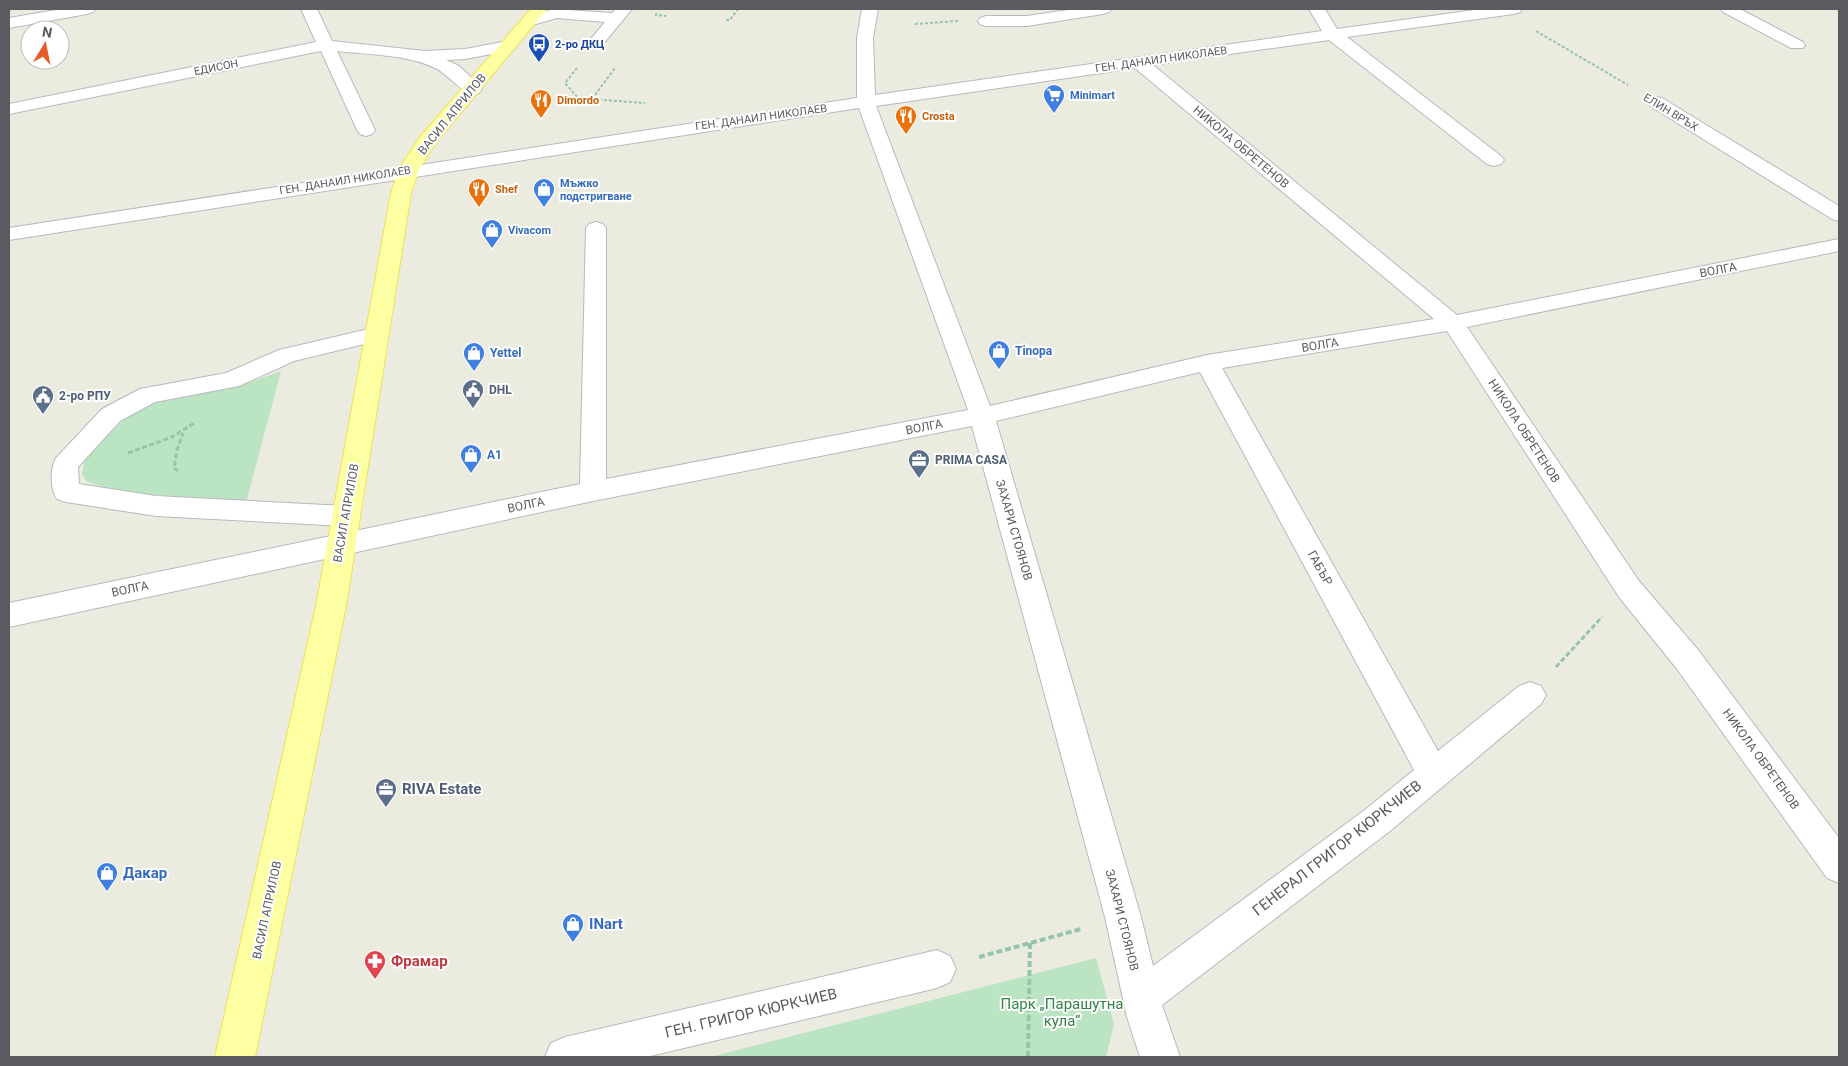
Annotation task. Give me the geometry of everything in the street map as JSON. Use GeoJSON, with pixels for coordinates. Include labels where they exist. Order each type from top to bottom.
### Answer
{"type":"FeatureCollection","features":[{"type":"Feature","properties":{"kind":"main road","name":"ВАСИЛ АПРИЛОВ"},"geometry":{"type":"LineString","coordinates":[[235,1057],[331,606],[400,193],[409,169],[428,141],[508,46],[543,13]]}},
{"type":"Feature","properties":{"kind":"street"},"geometry":{"type":"LineString","coordinates":[[9,23],[87,9]]}},
{"type":"Feature","properties":{"kind":"street"},"geometry":{"type":"LineString","coordinates":[[309,9],[366,130]]}},
{"type":"Feature","properties":{"kind":"street","name":"ЗАХАРИ СТОЯНОВ"},"geometry":{"type":"LineString","coordinates":[[870,9],[865,38],[866,102],[982,416],[1123,917],[1146,1017],[1160,1057]]}},
{"type":"Feature","properties":{"kind":"street"},"geometry":{"type":"LineString","coordinates":[[986,21],[1027,21],[1103,9]]}},
{"type":"Feature","properties":{"kind":"street"},"geometry":{"type":"LineString","coordinates":[[1316,9],[1330,34],[1494,160]]}},
{"type":"Feature","properties":{"kind":"street"},"geometry":{"type":"LineString","coordinates":[[1729,9],[1796,44]]}},
{"type":"Feature","properties":{"kind":"street","name":"ГЕН. ДАНАИЛ НИКОЛАЕВ"},"geometry":{"type":"LineString","coordinates":[[9,234],[409,169],[1330,34],[1508,10]]}},
{"type":"Feature","properties":{"kind":"street"},"geometry":{"type":"LineString","coordinates":[[543,13],[620,13]]}},
{"type":"Feature","properties":{"kind":"street"},"geometry":{"type":"LineString","coordinates":[[594,46],[620,13]]}},
{"type":"Feature","properties":{"kind":"street","name":"ЕДИСОН"},"geometry":{"type":"LineString","coordinates":[[9,109],[326,45],[425,56]]}},
{"type":"Feature","properties":{"kind":"street"},"geometry":{"type":"LineString","coordinates":[[425,56],[465,54],[508,46]]}},
{"type":"Feature","properties":{"kind":"street"},"geometry":{"type":"LineString","coordinates":[[425,56],[453,70],[473,89]]}},
{"type":"Feature","properties":{"kind":"street","name":"НИКОЛА ОБРЕТЕНОВ"},"geometry":{"type":"LineString","coordinates":[[1139,62],[1452,323],[1628,589],[1688,660],[1839,866]]}},
{"type":"Feature","properties":{"kind":"street","name":"ЕЛИН ВРЪХ"},"geometry":{"type":"LineString","coordinates":[[1656,102],[1839,215]]}},
{"type":"Feature","properties":{"kind":"street"},"geometry":{"type":"LineString","coordinates":[[593,491],[596,228]]}},
{"type":"Feature","properties":{"kind":"street","name":"ВОЛГА"},"geometry":{"type":"LineString","coordinates":[[9,614],[343,530],[593,491],[982,416],[1207,364],[1452,323],[1839,245]]}},
{"type":"Feature","properties":{"kind":"street"},"geometry":{"type":"LineString","coordinates":[[343,530],[156,506],[66,492],[65,465],[111,415],[149,395],[231,380],[287,355],[377,334]]}},
{"type":"Feature","properties":{"kind":"street","name":"ГАБЪР"},"geometry":{"type":"LineString","coordinates":[[1207,364],[1433,773]]}},
{"type":"Feature","properties":{"kind":"street","name":"ГЕНЕРАЛ ГРИГОР КЮРКЧИЕВ"},"geometry":{"type":"LineString","coordinates":[[1142,997],[1378,820],[1530,695]]}},
{"type":"Feature","properties":{"kind":"street","name":"ГЕН. ГРИГОР КЮРКЧИЕВ"},"geometry":{"type":"LineString","coordinates":[[565,1057],[937,969]]}},
{"type":"Feature","properties":{"kind":"path"},"geometry":{"type":"LineString","coordinates":[[726,20],[730,20],[738,9]]}},
{"type":"Feature","properties":{"kind":"path","name":"ЕЛИН ВРЪХ"},"geometry":{"type":"LineString","coordinates":[[1508,10],[1656,102]]}},
{"type":"Feature","properties":{"kind":"path"},"geometry":{"type":"LineString","coordinates":[[656,15],[666,16]]}},
{"type":"Feature","properties":{"kind":"path"},"geometry":{"type":"LineString","coordinates":[[915,24],[955,21]]}},
{"type":"Feature","properties":{"kind":"path"},"geometry":{"type":"LineString","coordinates":[[594,46],[565,83],[578,98],[687,105],[704,126]]}},
{"type":"Feature","properties":{"kind":"path"},"geometry":{"type":"LineString","coordinates":[[1530,695],[1628,589]]}},
{"type":"Feature","properties":{"kind":"path"},"geometry":{"type":"LineString","coordinates":[[937,969],[1123,917]]}},
{"type":"Feature","properties":{"kind":"path"},"geometry":{"type":"LineString","coordinates":[[1028,1057],[1030,943]]}},
{"type":"Feature","properties":{"kind":"green space"},"geometry":{"type":"Polygon","coordinates":[[[281,371],[246,503],[114,491],[86,481],[82,474],[85,459],[136,407],[148,401],[237,387],[281,371]]]}},
{"type":"Feature","properties":{"kind":"green space","name":"Парк „Парашутна кула“"},"geometry":{"type":"Polygon","coordinates":[[[1096,958],[1114,1024],[1106,1057],[710,1057],[1096,958]]]}},
{"type":"Feature","properties":{"kind":"place","name":"2-ро ДКЦ"},"geometry":{"type":"Point","coordinates":[539,63]}},
{"type":"Feature","properties":{"kind":"place","name":"Minimart"},"geometry":{"type":"Point","coordinates":[1054,114]}},
{"type":"Feature","properties":{"kind":"place","name":"Dimordo"},"geometry":{"type":"Point","coordinates":[541,119]}},
{"type":"Feature","properties":{"kind":"place","name":"Crosta"},"geometry":{"type":"Point","coordinates":[906,135]}},
{"type":"Feature","properties":{"kind":"place","name":"Shef"},"geometry":{"type":"Point","coordinates":[479,208]}},
{"type":"Feature","properties":{"kind":"place","name":"Мъжко подстригване"},"geometry":{"type":"Point","coordinates":[544,208]}},
{"type":"Feature","properties":{"kind":"place","name":"Vivacom"},"geometry":{"type":"Point","coordinates":[492,249]}},
{"type":"Feature","properties":{"kind":"place","name":"Tinopa"},"geometry":{"type":"Point","coordinates":[999,370]}},
{"type":"Feature","properties":{"kind":"place","name":"Yettel"},"geometry":{"type":"Point","coordinates":[474,372]}},
{"type":"Feature","properties":{"kind":"place","name":"DHL"},"geometry":{"type":"Point","coordinates":[473,409]}},
{"type":"Feature","properties":{"kind":"place","name":"2-ро РПУ"},"geometry":{"type":"Point","coordinates":[43,415]}},
{"type":"Feature","properties":{"kind":"place","name":"A1"},"geometry":{"type":"Point","coordinates":[471,474]}},
{"type":"Feature","properties":{"kind":"place","name":"PRIMA CASA"},"geometry":{"type":"Point","coordinates":[919,479]}},
{"type":"Feature","properties":{"kind":"place","name":"RIVA Estate"},"geometry":{"type":"Point","coordinates":[386,808]}},
{"type":"Feature","properties":{"kind":"place","name":"Дакар"},"geometry":{"type":"Point","coordinates":[107,892]}},
{"type":"Feature","properties":{"kind":"place","name":"INart"},"geometry":{"type":"Point","coordinates":[573,943]}},
{"type":"Feature","properties":{"kind":"place","name":"Фрамар"},"geometry":{"type":"Point","coordinates":[375,980]}}]}
